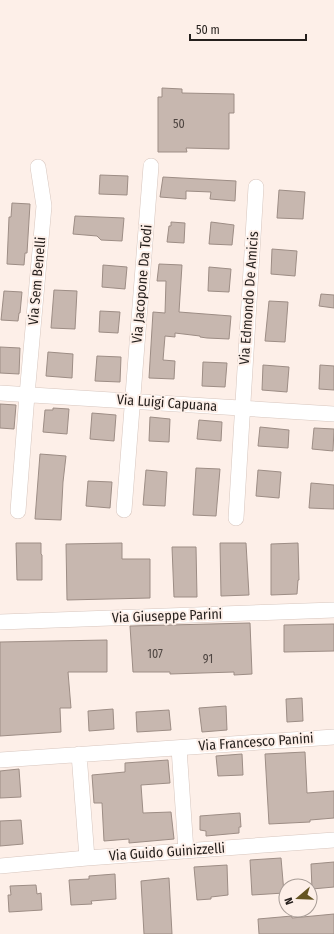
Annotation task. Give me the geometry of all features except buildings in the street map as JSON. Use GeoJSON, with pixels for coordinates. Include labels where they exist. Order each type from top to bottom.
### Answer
{"type":"FeatureCollection","features":[{"type":"Feature","properties":{"kind":"street","name":"Via Jacopone Da Todi"},"geometry":{"type":"LineString","coordinates":[[124,510],[151,166]]}},
{"type":"Feature","properties":{"kind":"street","name":"Via Sem Benelli"},"geometry":{"type":"LineString","coordinates":[[18,511],[26,395],[44,206],[38,167]]}},
{"type":"Feature","properties":{"kind":"street","name":"Via Edmondo De Amicis"},"geometry":{"type":"LineString","coordinates":[[236,518],[256,187]]}},
{"type":"Feature","properties":{"kind":"street","name":"Via Luigi Capuana"},"geometry":{"type":"LineString","coordinates":[[0,393],[334,414]]}},
{"type":"Feature","properties":{"kind":"street","name":"Via Giuseppe Parini"},"geometry":{"type":"LineString","coordinates":[[0,622],[334,610]]}},
{"type":"Feature","properties":{"kind":"street","name":"Via Francesco Panini"},"geometry":{"type":"LineString","coordinates":[[0,760],[334,737]]}},
{"type":"Feature","properties":{"kind":"street","name":"Via Francesco Panini"},"geometry":{"type":"LineString","coordinates":[[179,748],[186,851]]}},
{"type":"Feature","properties":{"kind":"street"},"geometry":{"type":"LineString","coordinates":[[79,754],[87,858]]}},
{"type":"Feature","properties":{"kind":"street","name":"Via Guido Guinizzelli"},"geometry":{"type":"LineString","coordinates":[[0,866],[87,858],[334,840]]}}]}
